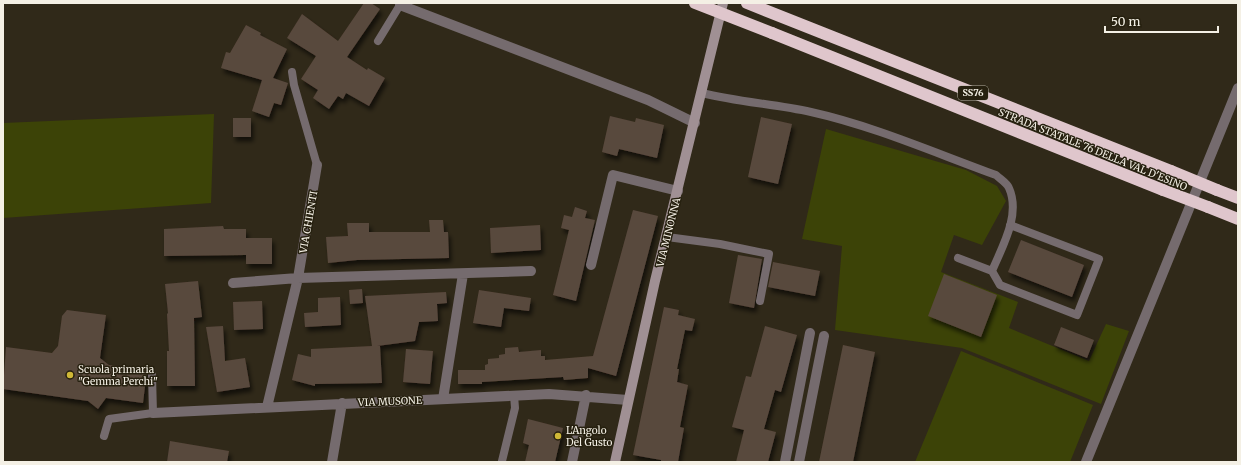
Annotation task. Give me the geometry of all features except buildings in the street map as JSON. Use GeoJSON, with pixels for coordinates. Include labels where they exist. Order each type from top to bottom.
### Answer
{"type":"FeatureCollection","features":[{"type":"Feature","properties":{"kind":"highway","name":"STRADA STATALE 76 DELLA VAL D'ESINO"},"geometry":{"type":"LineString","coordinates":[[695,3],[1238,219]]}},
{"type":"Feature","properties":{"kind":"highway","name":"STRADA STATALE 76 DELLA VAL D'ESINO"},"geometry":{"type":"LineString","coordinates":[[747,3],[1238,198]]}},
{"type":"Feature","properties":{"kind":"main road","name":"VIA MINONNA"},"geometry":{"type":"LineString","coordinates":[[614,462],[723,3]]}},
{"type":"Feature","properties":{"kind":"street"},"geometry":{"type":"LineString","coordinates":[[400,5],[648,100],[695,123]]}},
{"type":"Feature","properties":{"kind":"street"},"geometry":{"type":"LineString","coordinates":[[1086,462],[1238,88]]}},
{"type":"Feature","properties":{"kind":"street","name":"VIA CHIENTI"},"geometry":{"type":"LineString","coordinates":[[267,407],[298,278],[317,165]]}},
{"type":"Feature","properties":{"kind":"street"},"geometry":{"type":"LineString","coordinates":[[591,265],[613,175],[678,190]]}},
{"type":"Feature","properties":{"kind":"street"},"geometry":{"type":"LineString","coordinates":[[233,284],[298,278],[531,271]]}},
{"type":"Feature","properties":{"kind":"street"},"geometry":{"type":"LineString","coordinates":[[443,399],[463,274]]}},
{"type":"Feature","properties":{"kind":"street"},"geometry":{"type":"LineString","coordinates":[[785,462],[810,333]]}},
{"type":"Feature","properties":{"kind":"street"},"geometry":{"type":"LineString","coordinates":[[799,462],[824,336]]}},
{"type":"Feature","properties":{"kind":"street","name":"VIA MUSONE"},"geometry":{"type":"LineString","coordinates":[[153,413],[549,394],[628,400]]}},
{"type":"Feature","properties":{"kind":"street"},"geometry":{"type":"LineString","coordinates":[[572,462],[586,396]]}},
{"type":"Feature","properties":{"kind":"street"},"geometry":{"type":"LineString","coordinates":[[332,462],[342,403]]}},
{"type":"Feature","properties":{"kind":"lane"},"geometry":{"type":"LineString","coordinates":[[378,42],[400,5]]}},
{"type":"Feature","properties":{"kind":"lane"},"geometry":{"type":"LineString","coordinates":[[292,72],[294,85],[317,165]]}},
{"type":"Feature","properties":{"kind":"lane"},"geometry":{"type":"LineString","coordinates":[[702,93],[722,98],[810,112],[847,122],[996,175],[1009,187],[1013,203],[1010,225],[992,271]]}},
{"type":"Feature","properties":{"kind":"lane"},"geometry":{"type":"LineString","coordinates":[[958,258],[992,271],[1000,285],[1077,315],[1099,259],[1010,225]]}},
{"type":"Feature","properties":{"kind":"lane"},"geometry":{"type":"LineString","coordinates":[[667,237],[720,244],[769,254],[760,301]]}},
{"type":"Feature","properties":{"kind":"lane"},"geometry":{"type":"LineString","coordinates":[[104,436],[109,419],[153,413],[152,375]]}},
{"type":"Feature","properties":{"kind":"lane"},"geometry":{"type":"LineString","coordinates":[[502,460],[515,408],[514,395]]}},
{"type":"Feature","properties":{"kind":"green space"},"geometry":{"type":"Polygon","coordinates":[[[214,114],[211,203],[3,218],[3,123],[214,114]]]}},
{"type":"Feature","properties":{"kind":"green space"},"geometry":{"type":"Polygon","coordinates":[[[826,129],[966,170],[997,186],[1006,201],[982,245],[954,235],[941,272],[1018,302],[1009,328],[1089,361],[1106,324],[1129,331],[1101,404],[962,348],[835,330],[842,246],[802,239],[826,129]]]}},
{"type":"Feature","properties":{"kind":"green space"},"geometry":{"type":"Polygon","coordinates":[[[961,351],[1093,405],[1070,462],[915,462],[961,351]]]}},
{"type":"Feature","properties":{"kind":"place","name":"Scuola primaria \"Gemma Perchi\""},"geometry":{"type":"Point","coordinates":[70,375]}},
{"type":"Feature","properties":{"kind":"place","name":"L'Angolo Del Gusto"},"geometry":{"type":"Point","coordinates":[558,436]}}]}
